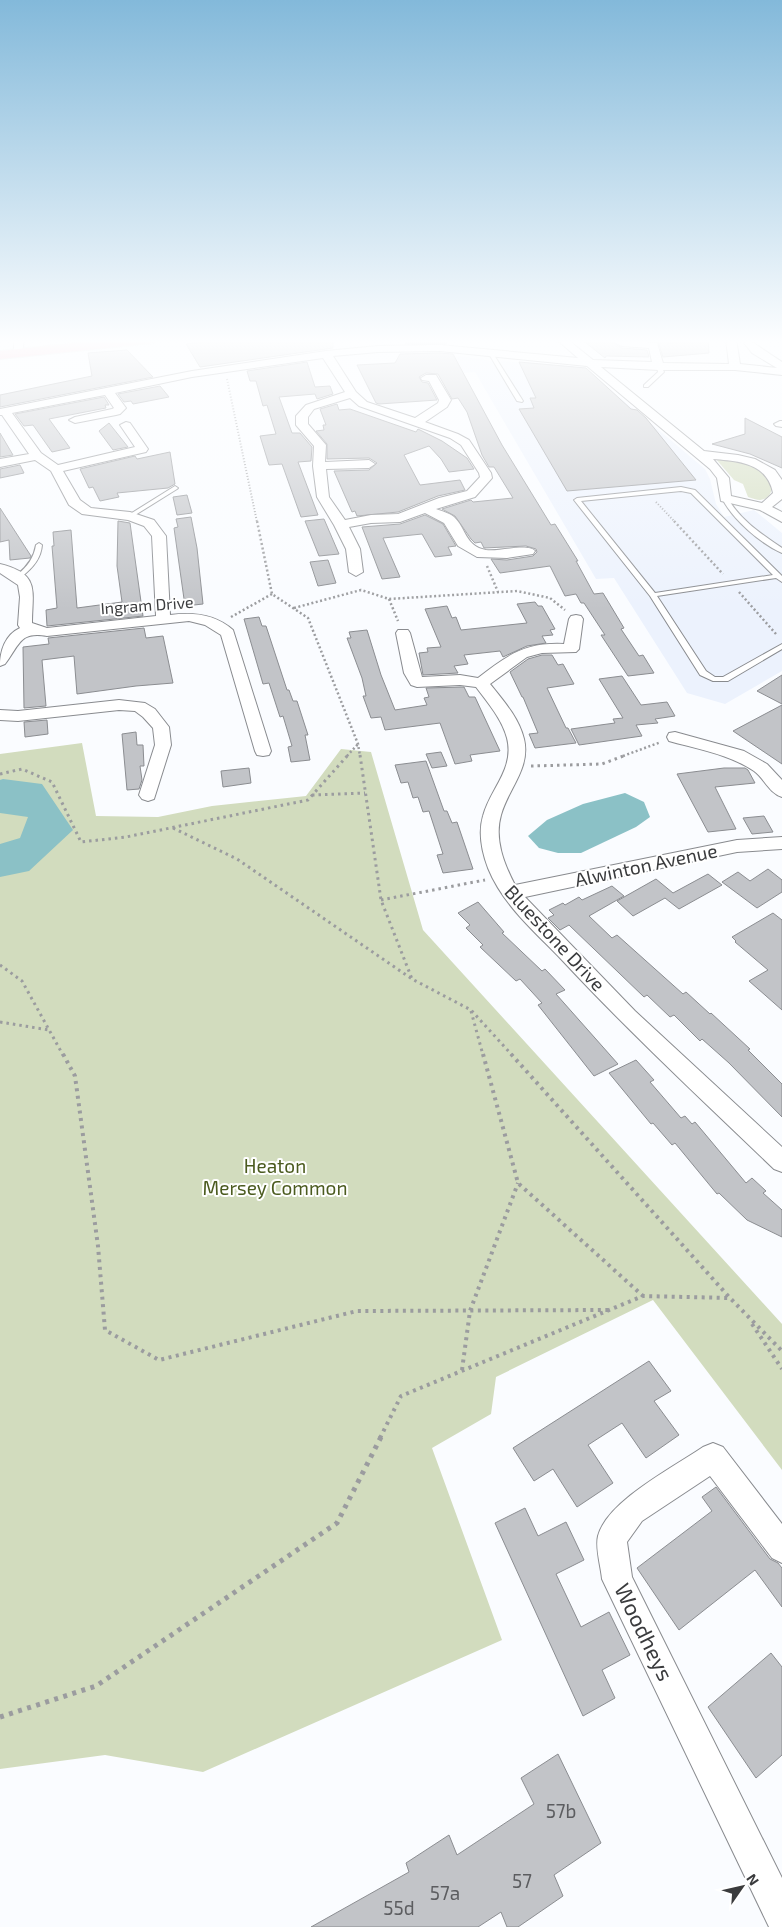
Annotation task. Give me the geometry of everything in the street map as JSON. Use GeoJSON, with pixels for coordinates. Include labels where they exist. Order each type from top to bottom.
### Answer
{"type":"FeatureCollection","features":[{"type":"Feature","properties":{"kind":"street"},"geometry":{"type":"LineString","coordinates":[[16,429],[37,456],[56,469],[70,490],[74,502],[87,511],[130,516],[149,523],[159,536],[163,620]]}},
{"type":"Feature","properties":{"kind":"street"},"geometry":{"type":"LineString","coordinates":[[56,469],[142,448],[129,429]]}},
{"type":"Feature","properties":{"kind":"street"},"geometry":{"type":"LineString","coordinates":[[306,429],[320,445],[323,497],[354,550],[356,572]]}},
{"type":"Feature","properties":{"kind":"street"},"geometry":{"type":"LineString","coordinates":[[341,525],[371,519],[400,518],[444,501],[471,494],[486,478],[485,473],[465,443],[454,436],[435,429]]}},
{"type":"Feature","properties":{"kind":"street"},"geometry":{"type":"LineString","coordinates":[[671,429],[702,455],[723,478],[725,498],[764,507],[782,518]]}},
{"type":"Feature","properties":{"kind":"street"},"geometry":{"type":"LineString","coordinates":[[702,455],[743,459],[762,467],[774,476],[779,486],[780,494],[764,507]]}},
{"type":"Feature","properties":{"kind":"street"},"geometry":{"type":"LineString","coordinates":[[0,463],[37,456]]}},
{"type":"Feature","properties":{"kind":"street"},"geometry":{"type":"LineString","coordinates":[[320,466],[370,464]]}},
{"type":"Feature","properties":{"kind":"street"},"geometry":{"type":"LineString","coordinates":[[427,508],[449,520],[463,543],[482,554],[507,554],[528,551]]}},
{"type":"Feature","properties":{"kind":"street"},"geometry":{"type":"LineString","coordinates":[[0,568],[18,576],[25,582],[28,592],[26,625],[31,629],[19,634],[0,661]]}},
{"type":"Feature","properties":{"kind":"street","name":"Ingram Drive"},"geometry":{"type":"LineString","coordinates":[[31,629],[47,632],[189,617],[204,619],[218,624],[228,633],[263,751]]}},
{"type":"Feature","properties":{"kind":"street"},"geometry":{"type":"LineString","coordinates":[[403,633],[412,674],[417,682],[460,680],[481,683],[512,658],[525,651],[547,647],[571,649],[576,619]]}},
{"type":"Feature","properties":{"kind":"street","name":"Bluestone Drive"},"geometry":{"type":"LineString","coordinates":[[481,683],[508,717],[516,744],[517,760],[491,817],[490,836],[505,885],[628,1017],[782,1162]]}},
{"type":"Feature","properties":{"kind":"street"},"geometry":{"type":"LineString","coordinates":[[0,715],[18,716],[119,705],[139,706],[149,713],[161,727],[163,745],[148,794]]}},
{"type":"Feature","properties":{"kind":"street"},"geometry":{"type":"LineString","coordinates":[[675,737],[738,755],[761,768],[782,791]]}},
{"type":"Feature","properties":{"kind":"street","name":"Alwinton Avenue"},"geometry":{"type":"LineString","coordinates":[[505,885],[737,846],[782,843]]}},
{"type":"Feature","properties":{"kind":"street","name":"Woodheys"},"geometry":{"type":"LineString","coordinates":[[782,1548],[713,1457],[632,1511],[612,1538],[616,1579],[782,1915]]}},
{"type":"Feature","properties":{"kind":"street"},"geometry":{"type":"LineString","coordinates":[[775,1927],[782,1922]]}},
{"type":"Feature","properties":{"kind":"lane"},"geometry":{"type":"LineString","coordinates":[[130,516],[175,488]]}},
{"type":"Feature","properties":{"kind":"lane"},"geometry":{"type":"LineString","coordinates":[[780,578],[693,491],[685,489],[647,492],[579,499],[576,502],[653,595],[703,673],[709,678],[718,681],[725,679],[782,646]]}},
{"type":"Feature","properties":{"kind":"lane"},"geometry":{"type":"LineString","coordinates":[[725,498],[728,508],[782,552]]}},
{"type":"Feature","properties":{"kind":"lane"},"geometry":{"type":"LineString","coordinates":[[18,576],[34,561],[38,554],[39,544]]}},
{"type":"Feature","properties":{"kind":"lane"},"geometry":{"type":"LineString","coordinates":[[653,595],[731,583],[780,578]]}},
{"type":"Feature","properties":{"kind":"path"},"geometry":{"type":"LineString","coordinates":[[238,429],[272,594],[308,618],[358,744],[381,900],[412,979]]}},
{"type":"Feature","properties":{"kind":"path"},"geometry":{"type":"LineString","coordinates":[[647,492],[776,634]]}},
{"type":"Feature","properties":{"kind":"path"},"geometry":{"type":"LineString","coordinates":[[482,554],[498,592]]}},
{"type":"Feature","properties":{"kind":"path"},"geometry":{"type":"LineString","coordinates":[[293,608],[362,590],[389,599],[517,591],[550,598],[576,619]]}},
{"type":"Feature","properties":{"kind":"path"},"geometry":{"type":"LineString","coordinates":[[218,624],[272,594]]}},
{"type":"Feature","properties":{"kind":"path"},"geometry":{"type":"LineString","coordinates":[[389,599],[403,633]]}},
{"type":"Feature","properties":{"kind":"path"},"geometry":{"type":"LineString","coordinates":[[514,766],[602,764],[675,737]]}},
{"type":"Feature","properties":{"kind":"path"},"geometry":{"type":"LineString","coordinates":[[0,774],[22,770],[52,782],[81,842],[126,837],[308,800],[358,744]]}},
{"type":"Feature","properties":{"kind":"path"},"geometry":{"type":"LineString","coordinates":[[312,796],[365,793]]}},
{"type":"Feature","properties":{"kind":"path"},"geometry":{"type":"LineString","coordinates":[[172,827],[236,859],[412,979],[471,1010],[748,1318],[782,1351]]}},
{"type":"Feature","properties":{"kind":"path"},"geometry":{"type":"LineString","coordinates":[[381,900],[505,885]]}},
{"type":"Feature","properties":{"kind":"path"},"geometry":{"type":"LineString","coordinates":[[0,965],[22,981],[75,1076],[98,1246],[105,1330],[159,1360],[357,1311],[609,1310]]}},
{"type":"Feature","properties":{"kind":"path"},"geometry":{"type":"LineString","coordinates":[[471,1010],[518,1183],[643,1296]]}},
{"type":"Feature","properties":{"kind":"path"},"geometry":{"type":"LineString","coordinates":[[0,1022],[50,1030]]}},
{"type":"Feature","properties":{"kind":"path"},"geometry":{"type":"LineString","coordinates":[[462,1371],[470,1311],[518,1183]]}},
{"type":"Feature","properties":{"kind":"path"},"geometry":{"type":"LineString","coordinates":[[0,1717],[96,1686],[337,1523],[401,1396],[643,1296],[730,1298]]}},
{"type":"Feature","properties":{"kind":"path"},"geometry":{"type":"LineString","coordinates":[[748,1318],[782,1369]]}},
{"type":"Feature","properties":{"kind":"shaded area"},"geometry":{"type":"Polygon","coordinates":[[[508,429],[657,429],[705,469],[710,479],[716,504],[724,517],[754,510],[782,533],[782,671],[725,704],[687,693],[614,578],[596,579],[508,429]]]}},
{"type":"Feature","properties":{"kind":"green space"},"geometry":{"type":"Polygon","coordinates":[[[715,458],[737,461],[758,469],[771,482],[771,492],[767,497],[760,500],[748,497],[743,484],[734,480],[715,458]]]}},
{"type":"Feature","properties":{"kind":"green space","name":"Heaton Mersey Common"},"geometry":{"type":"Polygon","coordinates":[[[82,743],[96,816],[158,817],[212,806],[306,796],[341,749],[371,752],[423,930],[782,1324],[782,1470],[653,1300],[496,1377],[491,1414],[432,1448],[502,1640],[203,1772],[105,1755],[0,1769],[0,754],[82,743]]]}},
{"type":"Feature","properties":{"kind":"water"},"geometry":{"type":"Polygon","coordinates":[[[0,780],[42,784],[73,830],[29,871],[0,877],[0,844],[20,838],[28,817],[0,813],[0,780]]]}},
{"type":"Feature","properties":{"kind":"water"},"geometry":{"type":"Polygon","coordinates":[[[625,793],[644,802],[650,817],[636,827],[581,853],[558,853],[539,848],[528,836],[547,820],[583,804],[625,793]]]}},
{"type":"Feature","properties":{"kind":"building"},"geometry":{"type":"Polygon","coordinates":[[[36,429],[56,429],[70,448],[52,452],[36,429]]]}},
{"type":"Feature","properties":{"kind":"building"},"geometry":{"type":"Polygon","coordinates":[[[102,429],[114,429],[128,447],[113,450],[99,431],[102,429]]]}},
{"type":"Feature","properties":{"kind":"building"},"geometry":{"type":"Polygon","coordinates":[[[274,429],[291,429],[292,433],[300,433],[312,447],[311,461],[298,462],[318,515],[301,517],[282,464],[269,465],[260,436],[276,434],[274,429]]]}},
{"type":"Feature","properties":{"kind":"building"},"geometry":{"type":"Polygon","coordinates":[[[407,429],[416,432],[418,429],[442,441],[467,458],[474,469],[449,472],[441,459],[429,446],[404,455],[420,485],[460,480],[465,490],[438,496],[398,512],[357,516],[355,511],[352,512],[334,471],[369,470],[377,463],[369,458],[327,459],[327,444],[316,431],[407,429]]]}},
{"type":"Feature","properties":{"kind":"building"},"geometry":{"type":"Polygon","coordinates":[[[473,429],[493,429],[551,525],[555,524],[578,561],[576,561],[594,594],[603,593],[624,628],[621,629],[639,656],[643,655],[654,673],[628,676],[601,635],[605,635],[584,603],[581,603],[576,594],[565,596],[550,566],[500,573],[491,559],[507,560],[533,556],[537,552],[536,549],[526,546],[484,548],[481,542],[475,543],[471,539],[455,516],[442,509],[471,500],[473,502],[513,498],[494,467],[489,467],[482,455],[473,429]]]}},
{"type":"Feature","properties":{"kind":"building"},"geometry":{"type":"Polygon","coordinates":[[[531,429],[655,429],[696,480],[567,491],[531,429]]]}},
{"type":"Feature","properties":{"kind":"building"},"geometry":{"type":"Polygon","coordinates":[[[745,429],[766,429],[782,437],[782,468],[750,454],[712,444],[745,434],[745,429]]]}},
{"type":"Feature","properties":{"kind":"building"},"geometry":{"type":"Polygon","coordinates":[[[0,433],[13,455],[0,457],[0,433]]]}},
{"type":"Feature","properties":{"kind":"building"},"geometry":{"type":"Polygon","coordinates":[[[170,452],[175,484],[168,488],[117,493],[119,497],[100,501],[93,487],[89,488],[80,469],[135,456],[137,459],[170,452]]]}},
{"type":"Feature","properties":{"kind":"building"},"geometry":{"type":"Polygon","coordinates":[[[20,465],[24,473],[0,478],[0,469],[20,465]]]}},
{"type":"Feature","properties":{"kind":"building"},"geometry":{"type":"Polygon","coordinates":[[[187,495],[192,513],[177,515],[173,497],[187,495]]]}},
{"type":"Feature","properties":{"kind":"building"},"geometry":{"type":"Polygon","coordinates":[[[0,508],[31,556],[30,558],[10,560],[9,540],[0,542],[0,508]]]}},
{"type":"Feature","properties":{"kind":"building"},"geometry":{"type":"Polygon","coordinates":[[[425,515],[443,524],[456,546],[448,547],[452,555],[435,557],[422,534],[383,538],[400,577],[382,579],[362,527],[400,524],[425,515]]]}},
{"type":"Feature","properties":{"kind":"building"},"geometry":{"type":"Polygon","coordinates":[[[191,517],[197,548],[203,604],[185,606],[174,528],[178,527],[176,519],[191,517]]]}},
{"type":"Feature","properties":{"kind":"building"},"geometry":{"type":"Polygon","coordinates":[[[324,519],[339,554],[319,556],[305,521],[324,519]]]}},
{"type":"Feature","properties":{"kind":"building"},"geometry":{"type":"Polygon","coordinates":[[[118,521],[130,523],[143,616],[47,626],[46,610],[57,608],[52,546],[54,546],[53,532],[71,530],[77,608],[122,602],[117,566],[118,521]]]}},
{"type":"Feature","properties":{"kind":"building"},"geometry":{"type":"Polygon","coordinates":[[[328,560],[336,583],[318,586],[310,562],[328,560]]]}},
{"type":"Feature","properties":{"kind":"building"},"geometry":{"type":"Polygon","coordinates":[[[535,602],[538,606],[542,606],[555,629],[550,630],[553,635],[542,636],[546,643],[527,646],[503,657],[500,651],[464,655],[468,664],[454,666],[458,673],[423,675],[419,653],[428,652],[427,648],[441,647],[425,609],[447,606],[452,618],[456,617],[461,630],[527,623],[517,604],[535,602]]]}},
{"type":"Feature","properties":{"kind":"building"},"geometry":{"type":"Polygon","coordinates":[[[259,617],[262,626],[266,626],[287,690],[289,690],[293,701],[297,701],[308,735],[305,735],[310,760],[291,762],[288,747],[292,746],[283,716],[280,717],[269,683],[263,684],[244,619],[259,617]]]}},
{"type":"Feature","properties":{"kind":"building"},"geometry":{"type":"Polygon","coordinates":[[[144,628],[146,638],[163,636],[173,683],[77,694],[74,656],[42,660],[46,706],[24,708],[23,647],[49,644],[48,638],[144,628]]]}},
{"type":"Feature","properties":{"kind":"building"},"geometry":{"type":"Polygon","coordinates":[[[367,630],[381,675],[395,710],[427,705],[424,698],[429,697],[426,688],[464,687],[469,697],[475,697],[500,751],[470,755],[472,761],[455,764],[440,723],[385,730],[381,717],[371,718],[363,696],[366,696],[362,678],[347,638],[351,638],[349,632],[367,630]]]}},
{"type":"Feature","properties":{"kind":"building"},"geometry":{"type":"Polygon","coordinates":[[[542,655],[552,655],[558,665],[563,664],[574,684],[547,688],[566,728],[568,728],[576,743],[535,748],[529,734],[538,733],[510,672],[528,659],[542,655]]]}},
{"type":"Feature","properties":{"kind":"building"},"geometry":{"type":"Polygon","coordinates":[[[782,675],[782,704],[757,691],[782,675]]]}},
{"type":"Feature","properties":{"kind":"building"},"geometry":{"type":"Polygon","coordinates":[[[622,676],[641,705],[667,702],[675,716],[655,719],[658,723],[636,725],[642,736],[579,745],[571,729],[615,723],[613,719],[623,718],[599,679],[622,676]]]}},
{"type":"Feature","properties":{"kind":"building"},"geometry":{"type":"Polygon","coordinates":[[[782,705],[782,764],[733,731],[782,705]]]}},
{"type":"Feature","properties":{"kind":"building"},"geometry":{"type":"Polygon","coordinates":[[[47,720],[48,734],[25,737],[24,722],[47,720]]]}},
{"type":"Feature","properties":{"kind":"building"},"geometry":{"type":"Polygon","coordinates":[[[136,732],[137,745],[143,745],[144,766],[140,766],[142,780],[139,789],[127,790],[122,734],[136,732]]]}},
{"type":"Feature","properties":{"kind":"building"},"geometry":{"type":"Polygon","coordinates":[[[441,752],[447,766],[432,768],[426,754],[441,752]]]}},
{"type":"Feature","properties":{"kind":"building"},"geometry":{"type":"Polygon","coordinates":[[[426,761],[444,811],[447,811],[452,823],[457,822],[473,869],[443,873],[437,855],[443,854],[429,811],[423,812],[418,797],[413,798],[408,782],[401,783],[395,765],[426,761]]]}},
{"type":"Feature","properties":{"kind":"building"},"geometry":{"type":"Polygon","coordinates":[[[249,768],[251,783],[223,787],[221,771],[249,768]]]}},
{"type":"Feature","properties":{"kind":"building"},"geometry":{"type":"Polygon","coordinates":[[[724,768],[745,768],[755,783],[715,787],[736,829],[708,832],[677,774],[724,768]]]}},
{"type":"Feature","properties":{"kind":"building"},"geometry":{"type":"Polygon","coordinates":[[[764,816],[773,832],[752,834],[743,818],[764,816]]]}},
{"type":"Feature","properties":{"kind":"building"},"geometry":{"type":"Polygon","coordinates":[[[768,869],[782,880],[782,892],[757,908],[722,882],[738,872],[750,881],[768,869]]]}},
{"type":"Feature","properties":{"kind":"building"},"geometry":{"type":"Polygon","coordinates":[[[708,874],[722,885],[679,909],[665,898],[633,916],[617,901],[656,879],[673,893],[708,874]]]}},
{"type":"Feature","properties":{"kind":"building"},"geometry":{"type":"Polygon","coordinates":[[[612,886],[624,896],[589,916],[612,938],[617,935],[683,994],[686,992],[750,1049],[748,1050],[782,1084],[782,1117],[729,1063],[702,1039],[700,1041],[674,1015],[670,1017],[647,995],[644,997],[569,925],[560,930],[548,918],[554,915],[549,910],[563,903],[565,905],[579,897],[582,900],[612,886]]]}},
{"type":"Feature","properties":{"kind":"building"},"geometry":{"type":"Polygon","coordinates":[[[478,902],[504,932],[502,933],[542,971],[545,969],[565,990],[556,994],[618,1064],[594,1076],[538,1005],[542,1003],[520,979],[516,981],[480,947],[483,945],[466,928],[470,925],[458,913],[478,902]]]}},
{"type":"Feature","properties":{"kind":"building"},"geometry":{"type":"Polygon","coordinates":[[[773,913],[782,920],[782,1010],[749,981],[768,970],[735,942],[732,937],[773,913]]]}},
{"type":"Feature","properties":{"kind":"building"},"geometry":{"type":"Polygon","coordinates":[[[636,1060],[654,1080],[650,1082],[681,1118],[685,1116],[692,1124],[695,1122],[746,1183],[752,1178],[766,1191],[763,1193],[782,1210],[782,1237],[747,1220],[719,1193],[717,1194],[675,1143],[672,1145],[653,1123],[651,1124],[609,1073],[636,1060]]]}},
{"type":"Feature","properties":{"kind":"building"},"geometry":{"type":"Polygon","coordinates":[[[649,1361],[671,1391],[654,1401],[679,1435],[646,1458],[622,1423],[588,1445],[613,1483],[577,1507],[553,1469],[534,1481],[513,1448],[649,1361]]]}},
{"type":"Feature","properties":{"kind":"building"},"geometry":{"type":"Polygon","coordinates":[[[716,1487],[770,1559],[778,1563],[782,1568],[782,1607],[755,1570],[679,1630],[637,1568],[712,1511],[702,1497],[716,1487]]]}},
{"type":"Feature","properties":{"kind":"building"},"geometry":{"type":"Polygon","coordinates":[[[525,1508],[538,1536],[566,1522],[584,1560],[556,1574],[581,1627],[609,1612],[630,1655],[602,1670],[615,1698],[583,1716],[495,1523],[525,1508]]]}},
{"type":"Feature","properties":{"kind":"building"},"geometry":{"type":"Polygon","coordinates":[[[771,1653],[782,1667],[782,1755],[756,1778],[708,1707],[771,1653]]]}},
{"type":"Feature","properties":{"kind":"building"},"geometry":{"type":"Polygon","coordinates":[[[558,1754],[601,1843],[554,1875],[563,1896],[518,1927],[507,1927],[501,1912],[478,1927],[311,1927],[409,1872],[406,1863],[449,1835],[457,1855],[534,1804],[521,1778],[558,1754]]]}}]}
